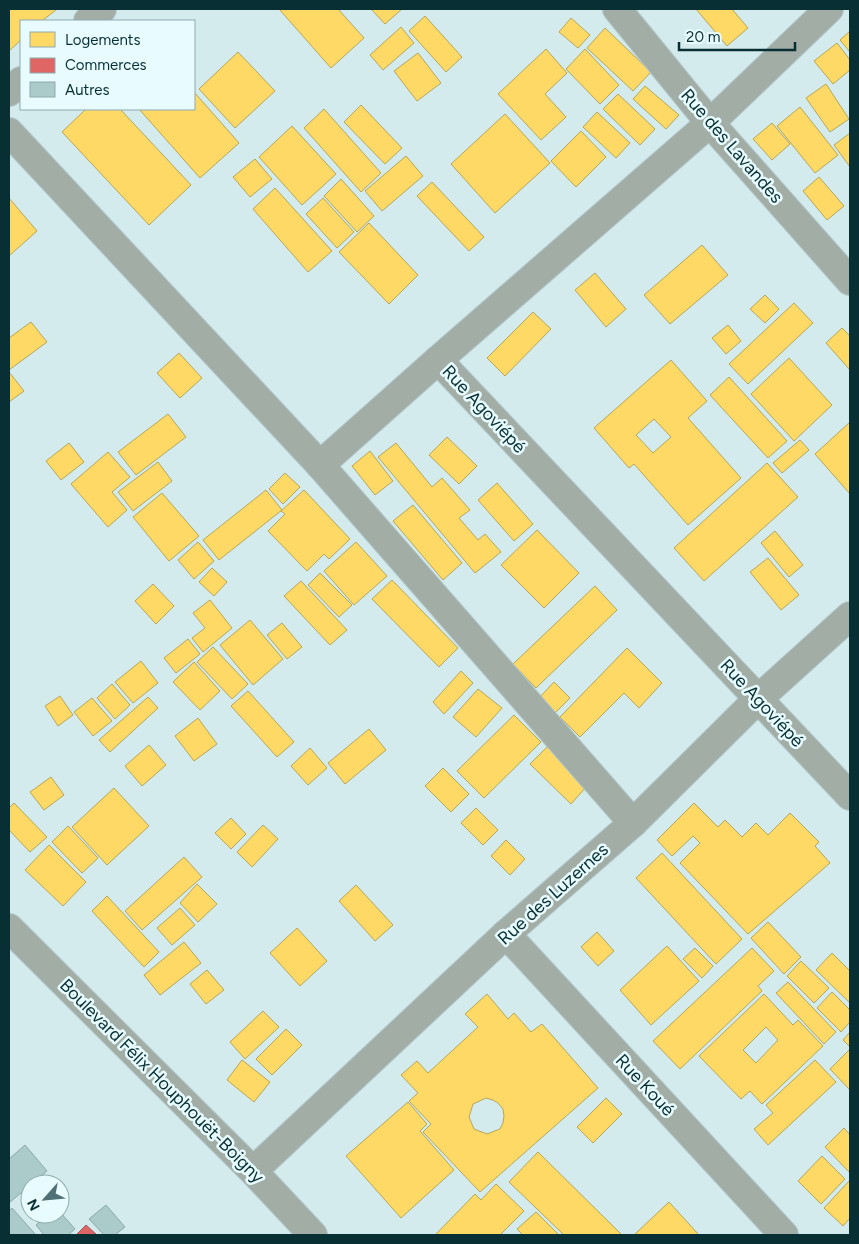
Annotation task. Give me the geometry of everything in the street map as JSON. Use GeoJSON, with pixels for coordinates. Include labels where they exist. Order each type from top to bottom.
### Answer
{"type":"FeatureCollection","features":[{"type":"Feature","properties":{"kind":"street"},"geometry":{"type":"LineString","coordinates":[[89,20],[102,9]]}},
{"type":"Feature","properties":{"kind":"street","name":"Rue des Lavandes"},"geometry":{"type":"LineString","coordinates":[[617,9],[710,123],[850,281]]}},
{"type":"Feature","properties":{"kind":"street","name":"Rue Agoviépé"},"geometry":{"type":"LineString","coordinates":[[829,9],[710,123],[438,360],[850,796]]}},
{"type":"Feature","properties":{"kind":"street"},"geometry":{"type":"LineString","coordinates":[[9,92],[20,82]]}},
{"type":"Feature","properties":{"kind":"street"},"geometry":{"type":"LineString","coordinates":[[9,132],[320,465],[633,823]]}},
{"type":"Feature","properties":{"kind":"street"},"geometry":{"type":"LineString","coordinates":[[320,465],[438,360]]}},
{"type":"Feature","properties":{"kind":"street","name":"Rue des Luzernes"},"geometry":{"type":"LineString","coordinates":[[253,1170],[506,934],[633,823],[758,698],[850,616]]}},
{"type":"Feature","properties":{"kind":"street","name":"Boulevard Félix Houphouët-Boigny"},"geometry":{"type":"LineString","coordinates":[[9,928],[253,1170],[313,1235]]}},
{"type":"Feature","properties":{"kind":"street","name":"Rue Koué"},"geometry":{"type":"LineString","coordinates":[[506,934],[784,1235]]}},
{"type":"Feature","properties":{"kind":"building: Logements"},"geometry":{"type":"Polygon","coordinates":[[[9,9],[57,9],[43,20],[20,20],[20,41],[9,51],[9,9]]]}},
{"type":"Feature","properties":{"kind":"building: Logements"},"geometry":{"type":"Polygon","coordinates":[[[279,9],[338,9],[364,38],[331,68],[279,9]]]}},
{"type":"Feature","properties":{"kind":"building: Logements"},"geometry":{"type":"Polygon","coordinates":[[[371,9],[402,9],[385,24],[371,9]]]}},
{"type":"Feature","properties":{"kind":"building: Logements"},"geometry":{"type":"Polygon","coordinates":[[[696,9],[732,9],[748,28],[727,46],[696,9]]]}},
{"type":"Feature","properties":{"kind":"building: Logements"},"geometry":{"type":"Polygon","coordinates":[[[425,16],[462,57],[446,72],[409,31],[425,16]]]}},
{"type":"Feature","properties":{"kind":"building: Logements"},"geometry":{"type":"Polygon","coordinates":[[[571,18],[590,35],[578,48],[559,32],[571,18]]]}},
{"type":"Feature","properties":{"kind":"building: Logements"},"geometry":{"type":"Polygon","coordinates":[[[401,27],[414,43],[383,70],[370,55],[401,27]]]}},
{"type":"Feature","properties":{"kind":"building: Logements"},"geometry":{"type":"Polygon","coordinates":[[[605,28],[651,72],[633,91],[587,48],[605,28]]]}},
{"type":"Feature","properties":{"kind":"building: Logements"},"geometry":{"type":"Polygon","coordinates":[[[850,31],[850,52],[840,40],[850,31]]]}},
{"type":"Feature","properties":{"kind":"building: Logements"},"geometry":{"type":"Polygon","coordinates":[[[837,43],[850,60],[850,70],[833,84],[814,61],[837,43]]]}},
{"type":"Feature","properties":{"kind":"building: Logements"},"geometry":{"type":"Polygon","coordinates":[[[546,49],[567,73],[545,94],[566,117],[541,140],[498,94],[546,49]]]}},
{"type":"Feature","properties":{"kind":"building: Logements"},"geometry":{"type":"Polygon","coordinates":[[[585,49],[619,85],[600,104],[566,69],[585,49]]]}},
{"type":"Feature","properties":{"kind":"building: Logements"},"geometry":{"type":"Polygon","coordinates":[[[238,52],[275,91],[235,128],[199,89],[238,52]]]}},
{"type":"Feature","properties":{"kind":"building: Logements"},"geometry":{"type":"Polygon","coordinates":[[[418,53],[441,83],[417,101],[394,71],[418,53]]]}},
{"type":"Feature","properties":{"kind":"building: Logements"},"geometry":{"type":"Polygon","coordinates":[[[826,84],[849,119],[830,132],[806,98],[826,84]]]}},
{"type":"Feature","properties":{"kind":"building: Logements"},"geometry":{"type":"Polygon","coordinates":[[[645,86],[679,115],[666,129],[633,99],[645,86]]]}},
{"type":"Feature","properties":{"kind":"building: Logements"},"geometry":{"type":"Polygon","coordinates":[[[195,93],[239,143],[200,178],[140,110],[195,110],[195,93]]]}},
{"type":"Feature","properties":{"kind":"building: Logements"},"geometry":{"type":"Polygon","coordinates":[[[618,94],[655,129],[640,145],[603,109],[618,94]]]}},
{"type":"Feature","properties":{"kind":"building: Logements"},"geometry":{"type":"Polygon","coordinates":[[[361,105],[402,148],[385,164],[344,122],[361,105]]]}},
{"type":"Feature","properties":{"kind":"building: Logements"},"geometry":{"type":"Polygon","coordinates":[[[800,107],[838,155],[815,173],[777,126],[800,107]]]}},
{"type":"Feature","properties":{"kind":"building: Logements"},"geometry":{"type":"Polygon","coordinates":[[[324,109],[381,173],[361,192],[304,128],[324,109]]]}},
{"type":"Feature","properties":{"kind":"building: Logements"},"geometry":{"type":"Polygon","coordinates":[[[85,110],[121,110],[191,185],[149,225],[62,132],[85,110]]]}},
{"type":"Feature","properties":{"kind":"building: Logements"},"geometry":{"type":"Polygon","coordinates":[[[597,112],[630,143],[616,158],[583,127],[597,112]]]}},
{"type":"Feature","properties":{"kind":"building: Logements"},"geometry":{"type":"Polygon","coordinates":[[[505,114],[550,163],[495,213],[451,164],[505,114]]]}},
{"type":"Feature","properties":{"kind":"building: Logements"},"geometry":{"type":"Polygon","coordinates":[[[772,123],[790,144],[772,160],[753,139],[772,123]]]}},
{"type":"Feature","properties":{"kind":"building: Logements"},"geometry":{"type":"Polygon","coordinates":[[[292,126],[336,174],[302,205],[259,157],[292,126]]]}},
{"type":"Feature","properties":{"kind":"building: Logements"},"geometry":{"type":"Polygon","coordinates":[[[581,131],[606,157],[576,187],[551,161],[581,131]]]}},
{"type":"Feature","properties":{"kind":"building: Logements"},"geometry":{"type":"Polygon","coordinates":[[[850,133],[850,167],[834,145],[850,133]]]}},
{"type":"Feature","properties":{"kind":"building: Logements"},"geometry":{"type":"Polygon","coordinates":[[[406,156],[423,176],[382,211],[365,191],[406,156]]]}},
{"type":"Feature","properties":{"kind":"building: Logements"},"geometry":{"type":"Polygon","coordinates":[[[255,159],[272,179],[250,197],[233,177],[255,159]]]}},
{"type":"Feature","properties":{"kind":"building: Logements"},"geometry":{"type":"Polygon","coordinates":[[[819,177],[844,206],[827,220],[803,191],[819,177]]]}},
{"type":"Feature","properties":{"kind":"building: Logements"},"geometry":{"type":"Polygon","coordinates":[[[341,179],[374,216],[357,232],[324,196],[341,179]]]}},
{"type":"Feature","properties":{"kind":"building: Logements"},"geometry":{"type":"Polygon","coordinates":[[[432,182],[484,237],[469,251],[417,196],[432,182]]]}},
{"type":"Feature","properties":{"kind":"building: Logements"},"geometry":{"type":"Polygon","coordinates":[[[275,188],[332,251],[308,272],[253,209],[275,188]]]}},
{"type":"Feature","properties":{"kind":"building: Logements"},"geometry":{"type":"Polygon","coordinates":[[[9,198],[37,231],[9,256],[9,198]]]}},
{"type":"Feature","properties":{"kind":"building: Logements"},"geometry":{"type":"Polygon","coordinates":[[[323,198],[354,232],[337,248],[306,214],[323,198]]]}},
{"type":"Feature","properties":{"kind":"building: Logements"},"geometry":{"type":"Polygon","coordinates":[[[369,223],[418,275],[389,304],[339,252],[369,223]]]}},
{"type":"Feature","properties":{"kind":"building: Logements"},"geometry":{"type":"Polygon","coordinates":[[[702,245],[728,275],[670,324],[644,295],[702,245]]]}},
{"type":"Feature","properties":{"kind":"building: Logements"},"geometry":{"type":"Polygon","coordinates":[[[595,273],[626,309],[606,327],[575,290],[595,273]]]}},
{"type":"Feature","properties":{"kind":"building: Logements"},"geometry":{"type":"Polygon","coordinates":[[[765,295],[779,309],[765,323],[750,309],[765,295]]]}},
{"type":"Feature","properties":{"kind":"building: Logements"},"geometry":{"type":"Polygon","coordinates":[[[794,303],[813,323],[748,384],[729,364],[794,303]]]}},
{"type":"Feature","properties":{"kind":"building: Logements"},"geometry":{"type":"Polygon","coordinates":[[[533,312],[551,329],[505,376],[487,358],[533,312]]]}},
{"type":"Feature","properties":{"kind":"building: Logements"},"geometry":{"type":"Polygon","coordinates":[[[31,322],[47,342],[9,370],[9,338],[31,322]]]}},
{"type":"Feature","properties":{"kind":"building: Logements"},"geometry":{"type":"Polygon","coordinates":[[[728,325],[741,341],[726,354],[712,338],[728,325]]]}},
{"type":"Feature","properties":{"kind":"building: Logements"},"geometry":{"type":"Polygon","coordinates":[[[842,328],[850,336],[850,370],[826,343],[842,328]]]}},
{"type":"Feature","properties":{"kind":"building: Logements"},"geometry":{"type":"Polygon","coordinates":[[[179,353],[202,378],[180,398],[157,373],[179,353]]]}},
{"type":"Feature","properties":{"kind":"building: Logements"},"geometry":{"type":"Polygon","coordinates":[[[789,358],[832,405],[794,441],[751,394],[789,358]]]}},
{"type":"Feature","properties":{"kind":"building: Logements"},"geometry":{"type":"Polygon","coordinates":[[[671,360],[707,401],[688,418],[741,478],[688,525],[634,464],[629,468],[594,428],[671,360]],[[654,419],[636,435],[653,453],[671,437],[654,419]]]}},
{"type":"Feature","properties":{"kind":"building: Logements"},"geometry":{"type":"Polygon","coordinates":[[[9,372],[24,391],[9,402],[9,372]]]}},
{"type":"Feature","properties":{"kind":"building: Logements"},"geometry":{"type":"Polygon","coordinates":[[[729,377],[787,441],[768,458],[710,395],[729,377]]]}},
{"type":"Feature","properties":{"kind":"building: Logements"},"geometry":{"type":"Polygon","coordinates":[[[168,414],[186,437],[136,475],[118,452],[168,414]]]}},
{"type":"Feature","properties":{"kind":"building: Logements"},"geometry":{"type":"Polygon","coordinates":[[[850,422],[850,494],[815,454],[850,422]]]}},
{"type":"Feature","properties":{"kind":"building: Logements"},"geometry":{"type":"Polygon","coordinates":[[[447,437],[477,466],[459,484],[429,455],[447,437]]]}},
{"type":"Feature","properties":{"kind":"building: Logements"},"geometry":{"type":"Polygon","coordinates":[[[800,440],[809,450],[782,473],[773,463],[800,440]]]}},
{"type":"Feature","properties":{"kind":"building: Logements"},"geometry":{"type":"Polygon","coordinates":[[[69,443],[84,462],[61,480],[46,461],[69,443]]]}},
{"type":"Feature","properties":{"kind":"building: Logements"},"geometry":{"type":"Polygon","coordinates":[[[396,443],[432,487],[442,478],[470,510],[459,518],[478,540],[485,534],[501,552],[475,573],[378,457],[396,443]]]}},
{"type":"Feature","properties":{"kind":"building: Logements"},"geometry":{"type":"Polygon","coordinates":[[[370,451],[393,481],[375,495],[352,466],[370,451]]]}},
{"type":"Feature","properties":{"kind":"building: Logements"},"geometry":{"type":"Polygon","coordinates":[[[108,452],[130,477],[112,492],[127,510],[108,527],[71,484],[108,452]]]}},
{"type":"Feature","properties":{"kind":"building: Logements"},"geometry":{"type":"Polygon","coordinates":[[[158,462],[172,481],[133,511],[118,492],[158,462]]]}},
{"type":"Feature","properties":{"kind":"building: Logements"},"geometry":{"type":"Polygon","coordinates":[[[767,463],[798,497],[704,581],[674,548],[767,463]]]}},
{"type":"Feature","properties":{"kind":"building: Logements"},"geometry":{"type":"Polygon","coordinates":[[[285,473],[300,487],[283,504],[269,489],[285,473]]]}},
{"type":"Feature","properties":{"kind":"building: Logements"},"geometry":{"type":"Polygon","coordinates":[[[497,483],[533,524],[514,541],[478,500],[497,483]]]}},
{"type":"Feature","properties":{"kind":"building: Logements"},"geometry":{"type":"Polygon","coordinates":[[[266,490],[282,510],[219,560],[203,540],[266,490]]]}},
{"type":"Feature","properties":{"kind":"building: Logements"},"geometry":{"type":"Polygon","coordinates":[[[304,490],[350,539],[329,559],[324,554],[307,571],[268,531],[285,514],[281,511],[304,490]]]}},
{"type":"Feature","properties":{"kind":"building: Logements"},"geometry":{"type":"Polygon","coordinates":[[[162,493],[199,536],[169,561],[133,517],[162,493]]]}},
{"type":"Feature","properties":{"kind":"building: Logements"},"geometry":{"type":"Polygon","coordinates":[[[413,505],[462,563],[443,580],[393,521],[413,505]]]}},
{"type":"Feature","properties":{"kind":"building: Logements"},"geometry":{"type":"Polygon","coordinates":[[[537,530],[579,573],[544,608],[501,565],[537,530]]]}},
{"type":"Feature","properties":{"kind":"building: Logements"},"geometry":{"type":"Polygon","coordinates":[[[775,531],[803,565],[789,577],[761,543],[775,531]]]}},
{"type":"Feature","properties":{"kind":"building: Logements"},"geometry":{"type":"Polygon","coordinates":[[[198,542],[214,561],[194,579],[178,560],[198,542]]]}},
{"type":"Feature","properties":{"kind":"building: Logements"},"geometry":{"type":"Polygon","coordinates":[[[356,542],[387,576],[354,605],[324,571],[356,542]]]}},
{"type":"Feature","properties":{"kind":"building: Logements"},"geometry":{"type":"Polygon","coordinates":[[[768,558],[799,595],[781,610],[750,572],[768,558]]]}},
{"type":"Feature","properties":{"kind":"building: Logements"},"geometry":{"type":"Polygon","coordinates":[[[212,568],[227,582],[214,596],[199,582],[212,568]]]}},
{"type":"Feature","properties":{"kind":"building: Logements"},"geometry":{"type":"Polygon","coordinates":[[[320,573],[352,605],[339,617],[308,585],[320,573]]]}},
{"type":"Feature","properties":{"kind":"building: Logements"},"geometry":{"type":"Polygon","coordinates":[[[392,580],[458,648],[439,667],[372,599],[392,580]]]}},
{"type":"Feature","properties":{"kind":"building: Logements"},"geometry":{"type":"Polygon","coordinates":[[[301,581],[347,630],[330,645],[284,596],[301,581]]]}},
{"type":"Feature","properties":{"kind":"building: Logements"},"geometry":{"type":"Polygon","coordinates":[[[153,584],[174,606],[156,624],[135,601],[153,584]]]}},
{"type":"Feature","properties":{"kind":"building: Logements"},"geometry":{"type":"Polygon","coordinates":[[[595,586],[617,610],[536,688],[513,664],[595,586]]]}},
{"type":"Feature","properties":{"kind":"building: Logements"},"geometry":{"type":"Polygon","coordinates":[[[210,600],[232,628],[203,652],[192,638],[205,628],[193,613],[210,600]]]}},
{"type":"Feature","properties":{"kind":"building: Logements"},"geometry":{"type":"Polygon","coordinates":[[[250,620],[283,659],[253,685],[220,645],[250,620]]]}},
{"type":"Feature","properties":{"kind":"building: Logements"},"geometry":{"type":"Polygon","coordinates":[[[282,623],[302,647],[287,659],[267,635],[282,623]]]}},
{"type":"Feature","properties":{"kind":"building: Logements"},"geometry":{"type":"Polygon","coordinates":[[[188,639],[200,654],[176,673],[164,658],[188,639]]]}},
{"type":"Feature","properties":{"kind":"building: Logements"},"geometry":{"type":"Polygon","coordinates":[[[213,647],[248,684],[232,699],[197,662],[213,647]]]}},
{"type":"Feature","properties":{"kind":"building: Logements"},"geometry":{"type":"Polygon","coordinates":[[[627,648],[662,683],[639,708],[624,693],[580,737],[560,717],[627,648]]]}},
{"type":"Feature","properties":{"kind":"building: Logements"},"geometry":{"type":"Polygon","coordinates":[[[141,661],[158,683],[133,703],[115,682],[141,661]]]}},
{"type":"Feature","properties":{"kind":"building: Logements"},"geometry":{"type":"Polygon","coordinates":[[[194,662],[220,691],[200,710],[173,682],[194,662]]]}},
{"type":"Feature","properties":{"kind":"building: Logements"},"geometry":{"type":"Polygon","coordinates":[[[461,671],[473,683],[444,714],[433,702],[461,671]]]}},
{"type":"Feature","properties":{"kind":"building: Logements"},"geometry":{"type":"Polygon","coordinates":[[[554,682],[570,698],[555,713],[540,697],[554,682]]]}},
{"type":"Feature","properties":{"kind":"building: Logements"},"geometry":{"type":"Polygon","coordinates":[[[112,684],[130,705],[115,719],[97,698],[112,684]]]}},
{"type":"Feature","properties":{"kind":"building: Logements"},"geometry":{"type":"Polygon","coordinates":[[[478,689],[502,708],[476,737],[453,717],[478,689]]]}},
{"type":"Feature","properties":{"kind":"building: Logements"},"geometry":{"type":"Polygon","coordinates":[[[248,691],[294,742],[277,757],[231,706],[248,691]]]}},
{"type":"Feature","properties":{"kind":"building: Logements"},"geometry":{"type":"Polygon","coordinates":[[[60,696],[73,715],[58,726],[45,706],[60,696]]]}},
{"type":"Feature","properties":{"kind":"building: Logements"},"geometry":{"type":"Polygon","coordinates":[[[148,697],[158,708],[110,752],[99,740],[148,697]]]}},
{"type":"Feature","properties":{"kind":"building: Logements"},"geometry":{"type":"Polygon","coordinates":[[[92,698],[112,721],[93,736],[74,712],[92,698]]]}},
{"type":"Feature","properties":{"kind":"building: Logements"},"geometry":{"type":"Polygon","coordinates":[[[514,715],[541,742],[484,798],[457,771],[514,715]]]}},
{"type":"Feature","properties":{"kind":"building: Logements"},"geometry":{"type":"Polygon","coordinates":[[[198,718],[217,744],[194,761],[175,736],[198,718]]]}},
{"type":"Feature","properties":{"kind":"building: Logements"},"geometry":{"type":"Polygon","coordinates":[[[369,729],[386,750],[345,784],[328,763],[369,729]]]}},
{"type":"Feature","properties":{"kind":"building: Logements"},"geometry":{"type":"Polygon","coordinates":[[[149,745],[166,765],[142,786],[125,766],[149,745]]]}},
{"type":"Feature","properties":{"kind":"building: Logements"},"geometry":{"type":"Polygon","coordinates":[[[547,747],[587,786],[571,804],[530,764],[547,747]]]}},
{"type":"Feature","properties":{"kind":"building: Logements"},"geometry":{"type":"Polygon","coordinates":[[[310,748],[327,768],[308,785],[291,766],[310,748]]]}},
{"type":"Feature","properties":{"kind":"building: Logements"},"geometry":{"type":"Polygon","coordinates":[[[443,768],[469,794],[451,812],[425,786],[443,768]]]}},
{"type":"Feature","properties":{"kind":"building: Logements"},"geometry":{"type":"Polygon","coordinates":[[[51,777],[64,795],[44,810],[30,792],[51,777]]]}},
{"type":"Feature","properties":{"kind":"building: Logements"},"geometry":{"type":"Polygon","coordinates":[[[114,788],[149,826],[107,865],[72,827],[114,788]]]}},
{"type":"Feature","properties":{"kind":"building: Logements"},"geometry":{"type":"Polygon","coordinates":[[[14,803],[47,837],[30,852],[9,830],[9,808],[14,803]]]}},
{"type":"Feature","properties":{"kind":"building: Logements"},"geometry":{"type":"Polygon","coordinates":[[[694,803],[718,827],[725,820],[742,837],[756,823],[768,835],[790,813],[819,842],[815,846],[830,863],[748,934],[680,863],[700,843],[693,836],[672,856],[657,840],[694,803]]]}},
{"type":"Feature","properties":{"kind":"building: Logements"},"geometry":{"type":"Polygon","coordinates":[[[476,808],[498,830],[483,845],[461,823],[476,808]]]}},
{"type":"Feature","properties":{"kind":"building: Logements"},"geometry":{"type":"Polygon","coordinates":[[[231,818],[246,834],[231,849],[215,833],[231,818]]]}},
{"type":"Feature","properties":{"kind":"building: Logements"},"geometry":{"type":"Polygon","coordinates":[[[263,825],[278,839],[252,867],[237,852],[263,825]]]}},
{"type":"Feature","properties":{"kind":"building: Logements"},"geometry":{"type":"Polygon","coordinates":[[[68,826],[98,858],[82,873],[52,842],[68,826]]]}},
{"type":"Feature","properties":{"kind":"building: Logements"},"geometry":{"type":"Polygon","coordinates":[[[506,840],[525,859],[510,875],[491,856],[506,840]]]}},
{"type":"Feature","properties":{"kind":"building: Logements"},"geometry":{"type":"Polygon","coordinates":[[[49,845],[86,882],[63,906],[25,870],[49,845]]]}},
{"type":"Feature","properties":{"kind":"building: Logements"},"geometry":{"type":"Polygon","coordinates":[[[662,853],[742,939],[716,964],[636,878],[662,853]]]}},
{"type":"Feature","properties":{"kind":"building: Logements"},"geometry":{"type":"Polygon","coordinates":[[[184,857],[202,877],[142,930],[125,911],[184,857]]]}},
{"type":"Feature","properties":{"kind":"building: Logements"},"geometry":{"type":"Polygon","coordinates":[[[197,884],[217,904],[198,922],[180,903],[197,884]]]}},
{"type":"Feature","properties":{"kind":"building: Logements"},"geometry":{"type":"Polygon","coordinates":[[[356,885],[393,925],[375,941],[339,901],[356,885]]]}},
{"type":"Feature","properties":{"kind":"building: Logements"},"geometry":{"type":"Polygon","coordinates":[[[107,896],[159,952],[144,967],[92,911],[107,896]]]}},
{"type":"Feature","properties":{"kind":"building: Logements"},"geometry":{"type":"Polygon","coordinates":[[[180,908],[195,925],[172,945],[157,928],[180,908]]]}},
{"type":"Feature","properties":{"kind":"building: Logements"},"geometry":{"type":"Polygon","coordinates":[[[768,922],[801,957],[784,974],[751,938],[768,922]]]}},
{"type":"Feature","properties":{"kind":"building: Logements"},"geometry":{"type":"Polygon","coordinates":[[[297,928],[327,961],[300,986],[270,953],[297,928]]]}},
{"type":"Feature","properties":{"kind":"building: Logements"},"geometry":{"type":"Polygon","coordinates":[[[597,932],[614,951],[598,966],[581,947],[597,932]]]}},
{"type":"Feature","properties":{"kind":"building: Logements"},"geometry":{"type":"Polygon","coordinates":[[[184,942],[201,963],[160,995],[144,975],[184,942]]]}},
{"type":"Feature","properties":{"kind":"building: Logements"},"geometry":{"type":"Polygon","coordinates":[[[667,946],[699,981],[651,1025],[620,990],[667,946]]]}},
{"type":"Feature","properties":{"kind":"building: Logements"},"geometry":{"type":"Polygon","coordinates":[[[695,948],[713,966],[702,978],[683,959],[695,948]]]}},
{"type":"Feature","properties":{"kind":"building: Logements"},"geometry":{"type":"Polygon","coordinates":[[[752,948],[774,971],[758,986],[762,991],[680,1069],[653,1041],[752,948]]]}},
{"type":"Feature","properties":{"kind":"building: Logements"},"geometry":{"type":"Polygon","coordinates":[[[832,953],[850,969],[850,1003],[816,970],[832,953]]]}},
{"type":"Feature","properties":{"kind":"building: Logements"},"geometry":{"type":"Polygon","coordinates":[[[801,961],[829,988],[814,1003],[787,976],[801,961]]]}},
{"type":"Feature","properties":{"kind":"building: Logements"},"geometry":{"type":"Polygon","coordinates":[[[207,970],[224,990],[206,1004],[190,984],[207,970]]]}},
{"type":"Feature","properties":{"kind":"building: Logements"},"geometry":{"type":"Polygon","coordinates":[[[788,982],[836,1032],[824,1044],[776,993],[788,982]]]}},
{"type":"Feature","properties":{"kind":"building: Logements"},"geometry":{"type":"Polygon","coordinates":[[[832,992],[850,1010],[850,1022],[841,1032],[817,1008],[832,992]]]}},
{"type":"Feature","properties":{"kind":"building: Logements"},"geometry":{"type":"Polygon","coordinates":[[[487,994],[508,1019],[514,1013],[531,1032],[542,1024],[598,1088],[480,1192],[423,1132],[431,1124],[409,1101],[418,1093],[401,1075],[417,1061],[428,1073],[478,1027],[465,1014],[487,994]],[[486,1098],[473,1104],[469,1117],[474,1129],[487,1134],[500,1129],[503,1123],[503,1109],[493,1100],[486,1098]]]}},
{"type":"Feature","properties":{"kind":"building: Logements"},"geometry":{"type":"Polygon","coordinates":[[[764,994],[793,1025],[798,1020],[823,1046],[762,1104],[750,1091],[741,1099],[699,1056],[764,994]],[[766,1027],[743,1050],[756,1063],[778,1040],[766,1027]]]}},
{"type":"Feature","properties":{"kind":"building: Logements"},"geometry":{"type":"Polygon","coordinates":[[[263,1011],[279,1027],[245,1059],[230,1042],[263,1011]]]}},
{"type":"Feature","properties":{"kind":"building: Logements"},"geometry":{"type":"Polygon","coordinates":[[[286,1029],[302,1045],[272,1075],[256,1059],[286,1029]]]}},
{"type":"Feature","properties":{"kind":"building: Logements"},"geometry":{"type":"Polygon","coordinates":[[[850,1032],[850,1047],[843,1040],[850,1032]]]}},
{"type":"Feature","properties":{"kind":"building: Logements"},"geometry":{"type":"Polygon","coordinates":[[[850,1051],[850,1090],[830,1069],[850,1051]]]}},
{"type":"Feature","properties":{"kind":"building: Logements"},"geometry":{"type":"Polygon","coordinates":[[[242,1060],[270,1082],[254,1102],[227,1080],[242,1060]]]}},
{"type":"Feature","properties":{"kind":"building: Logements"},"geometry":{"type":"Polygon","coordinates":[[[815,1060],[836,1082],[768,1145],[754,1129],[773,1113],[766,1105],[815,1060]]]}},
{"type":"Feature","properties":{"kind":"building: Logements"},"geometry":{"type":"Polygon","coordinates":[[[606,1098],[622,1114],[593,1143],[577,1127],[606,1098]]]}},
{"type":"Feature","properties":{"kind":"building: Logements"},"geometry":{"type":"Polygon","coordinates":[[[408,1102],[427,1124],[420,1131],[454,1170],[401,1218],[346,1156],[408,1102]]]}},
{"type":"Feature","properties":{"kind":"building: Logements"},"geometry":{"type":"Polygon","coordinates":[[[844,1128],[850,1135],[850,1173],[825,1147],[844,1128]]]}},
{"type":"Feature","properties":{"kind":"building: Logements"},"geometry":{"type":"Polygon","coordinates":[[[538,1152],[622,1235],[564,1235],[509,1182],[538,1152]]]}},
{"type":"Feature","properties":{"kind":"building: Logements"},"geometry":{"type":"Polygon","coordinates":[[[822,1156],[845,1179],[821,1204],[798,1181],[822,1156]]]}},
{"type":"Feature","properties":{"kind":"building: Logements"},"geometry":{"type":"Polygon","coordinates":[[[850,1180],[850,1218],[843,1226],[824,1208],[850,1180]]]}},
{"type":"Feature","properties":{"kind":"building: Logements"},"geometry":{"type":"Polygon","coordinates":[[[496,1184],[524,1211],[500,1235],[435,1235],[475,1194],[481,1200],[496,1184]]]}},
{"type":"Feature","properties":{"kind":"building: Logements"},"geometry":{"type":"Polygon","coordinates":[[[669,1202],[699,1235],[634,1235],[669,1202]]]}},
{"type":"Feature","properties":{"kind":"building: Logements"},"geometry":{"type":"Polygon","coordinates":[[[536,1212],[559,1235],[523,1235],[517,1229],[536,1212]]]}},
{"type":"Feature","properties":{"kind":"building: Commerces"},"geometry":{"type":"Polygon","coordinates":[[[86,1225],[97,1235],[76,1235],[86,1225]]]}},
{"type":"Feature","properties":{"kind":"building: Autres"},"geometry":{"type":"Polygon","coordinates":[[[25,1145],[47,1171],[43,1174],[20,1174],[20,1194],[9,1203],[9,1159],[25,1145]]]}},
{"type":"Feature","properties":{"kind":"building: Autres"},"geometry":{"type":"Polygon","coordinates":[[[106,1205],[125,1227],[115,1235],[104,1235],[89,1219],[106,1205]]]}},
{"type":"Feature","properties":{"kind":"building: Autres"},"geometry":{"type":"Polygon","coordinates":[[[12,1208],[20,1217],[20,1224],[26,1224],[36,1235],[9,1235],[9,1211],[12,1208]]]}},
{"type":"Feature","properties":{"kind":"building: Autres"},"geometry":{"type":"Polygon","coordinates":[[[70,1223],[75,1229],[68,1235],[44,1235],[36,1225],[70,1223]]]}}]}
